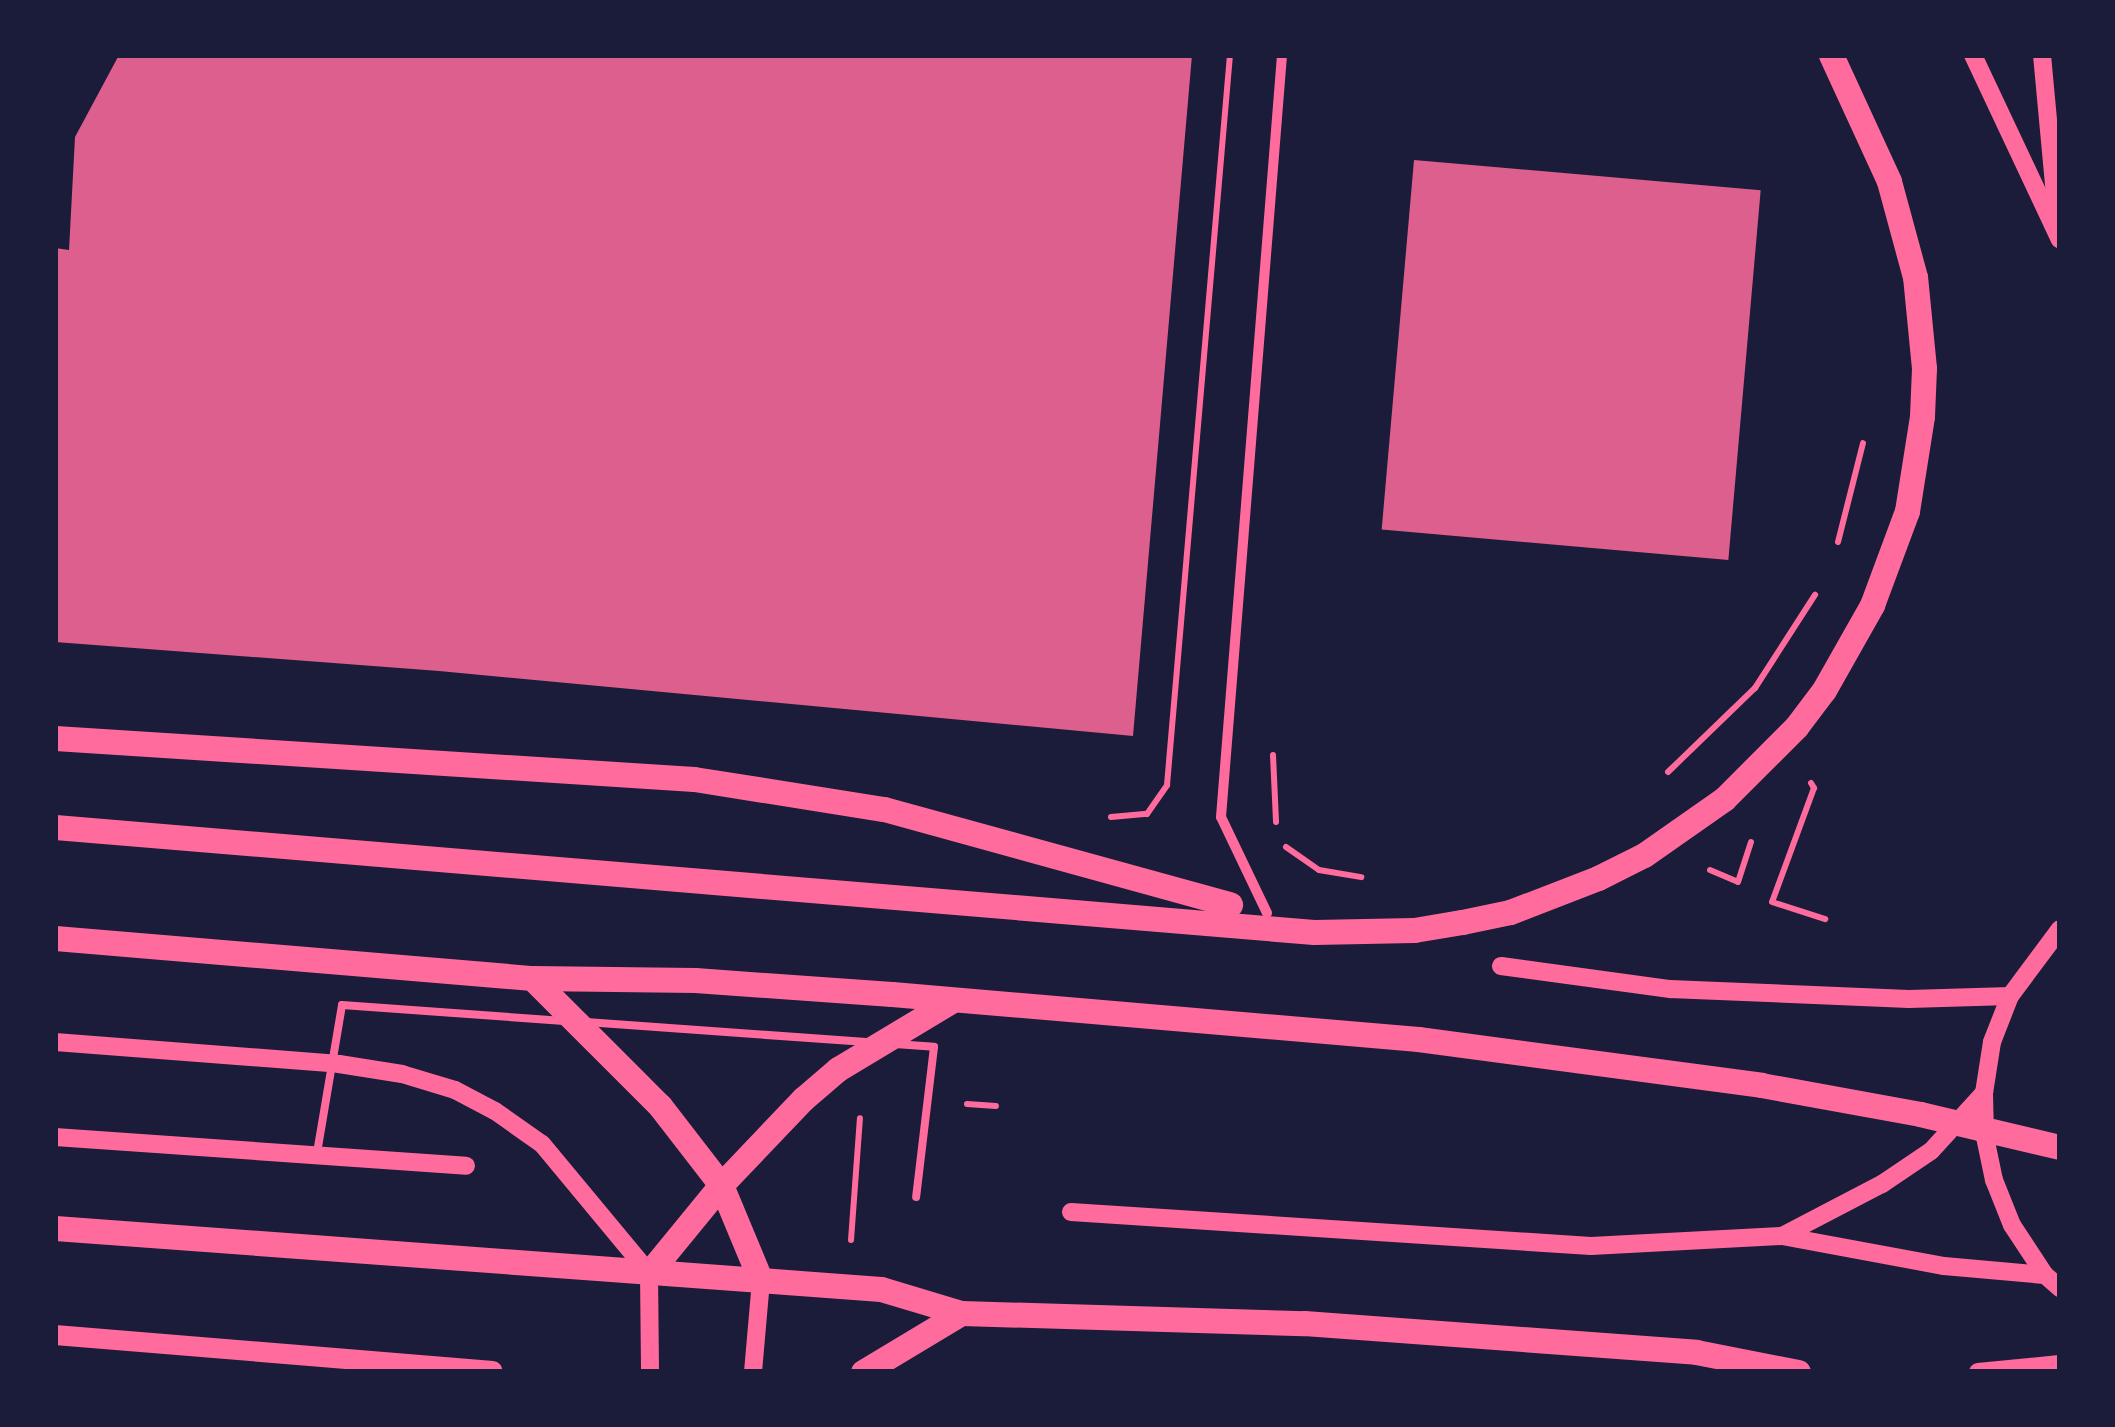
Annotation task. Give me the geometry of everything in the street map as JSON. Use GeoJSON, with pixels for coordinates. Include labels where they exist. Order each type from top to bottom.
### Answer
{"type":"FeatureCollection","features":[{"type":"Feature","properties":{"kind":"main road"},"geometry":{"type":"LineString","coordinates":[[55,828],[1314,932],[1414,930],[1462,922],[1510,912],[1585,884],[1644,855],[1698,819],[1762,764],[1796,727],[1824,690],[1872,605],[1906,511],[1923,384],[1915,277],[1878,151],[1831,55]]}},
{"type":"Feature","properties":{"kind":"main road"},"geometry":{"type":"LineString","coordinates":[[55,738],[694,779],[884,808],[1230,904]]}},
{"type":"Feature","properties":{"kind":"main road"},"geometry":{"type":"LineString","coordinates":[[55,938],[532,978],[694,980],[1052,1006],[1418,1039],[1661,1069],[1920,1114],[2060,1147]]}},
{"type":"Feature","properties":{"kind":"main road"},"geometry":{"type":"LineString","coordinates":[[532,978],[660,1106],[722,1185],[762,1281]]}},
{"type":"Feature","properties":{"kind":"main road"},"geometry":{"type":"LineString","coordinates":[[649,1274],[771,1130],[838,1069],[951,1001]]}},
{"type":"Feature","properties":{"kind":"main road"},"geometry":{"type":"LineString","coordinates":[[55,1228],[881,1290],[960,1313],[1304,1323],[1696,1352],[1798,1372]]}},
{"type":"Feature","properties":{"kind":"main road"},"geometry":{"type":"LineString","coordinates":[[863,1372],[960,1313]]}},
{"type":"Feature","properties":{"kind":"main road"},"geometry":{"type":"LineString","coordinates":[[55,1335],[493,1371]]}},
{"type":"Feature","properties":{"kind":"street"},"geometry":{"type":"LineString","coordinates":[[1267,914],[1221,817],[1282,55]]}},
{"type":"Feature","properties":{"kind":"street"},"geometry":{"type":"LineString","coordinates":[[1973,55],[2059,237]]}},
{"type":"Feature","properties":{"kind":"street"},"geometry":{"type":"LineString","coordinates":[[2042,55],[2059,237]]}},
{"type":"Feature","properties":{"kind":"street"},"geometry":{"type":"LineString","coordinates":[[2058,926],[2010,996],[1992,1042],[1984,1093],[1985,1137],[1994,1180],[2012,1225],[2045,1275],[2060,1288]]}},
{"type":"Feature","properties":{"kind":"street"},"geometry":{"type":"LineString","coordinates":[[1501,966],[1670,989],[1909,999],[2010,996]]}},
{"type":"Feature","properties":{"kind":"street"},"geometry":{"type":"LineString","coordinates":[[55,1042],[339,1064],[402,1074],[455,1090],[496,1111],[542,1144],[649,1274],[650,1372]]}},
{"type":"Feature","properties":{"kind":"street"},"geometry":{"type":"LineString","coordinates":[[1782,1236],[1882,1184],[1931,1150],[1984,1093]]}},
{"type":"Feature","properties":{"kind":"street"},"geometry":{"type":"LineString","coordinates":[[55,1137],[466,1166]]}},
{"type":"Feature","properties":{"kind":"street"},"geometry":{"type":"LineString","coordinates":[[1071,1212],[1591,1246],[1782,1236],[1944,1266],[2045,1275]]}},
{"type":"Feature","properties":{"kind":"street"},"geometry":{"type":"LineString","coordinates":[[753,1372],[762,1281]]}},
{"type":"Feature","properties":{"kind":"street"},"geometry":{"type":"LineString","coordinates":[[1978,1372],[2060,1364]]}},
{"type":"Feature","properties":{"kind":"lane"},"geometry":{"type":"LineString","coordinates":[[317,1154],[342,1005],[895,1044],[934,1047],[916,1197]]}},
{"type":"Feature","properties":{"kind":"path"},"geometry":{"type":"LineString","coordinates":[[1105,818],[1147,814],[1167,785],[1230,55]]}},
{"type":"Feature","properties":{"kind":"path"},"geometry":{"type":"LineString","coordinates":[[1835,553],[1866,431]]}},
{"type":"Feature","properties":{"kind":"path"},"geometry":{"type":"LineString","coordinates":[[1658,782],[1755,688],[1820,588]]}},
{"type":"Feature","properties":{"kind":"path"},"geometry":{"type":"LineString","coordinates":[[1273,754],[1274,818],[1288,850],[1319,870],[1368,878]]}},
{"type":"Feature","properties":{"kind":"path"},"geometry":{"type":"LineString","coordinates":[[1784,869],[1772,902],[1825,920]]}},
{"type":"Feature","properties":{"kind":"building"},"geometry":{"type":"Polygon","coordinates":[[[119,55],[1192,55],[1133,736],[439,671],[55,642],[55,248],[69,250],[75,137],[119,55]]]}},
{"type":"Feature","properties":{"kind":"building"},"geometry":{"type":"Polygon","coordinates":[[[1414,160],[1761,190],[1728,560],[1382,530],[1414,160]]]}}]}
